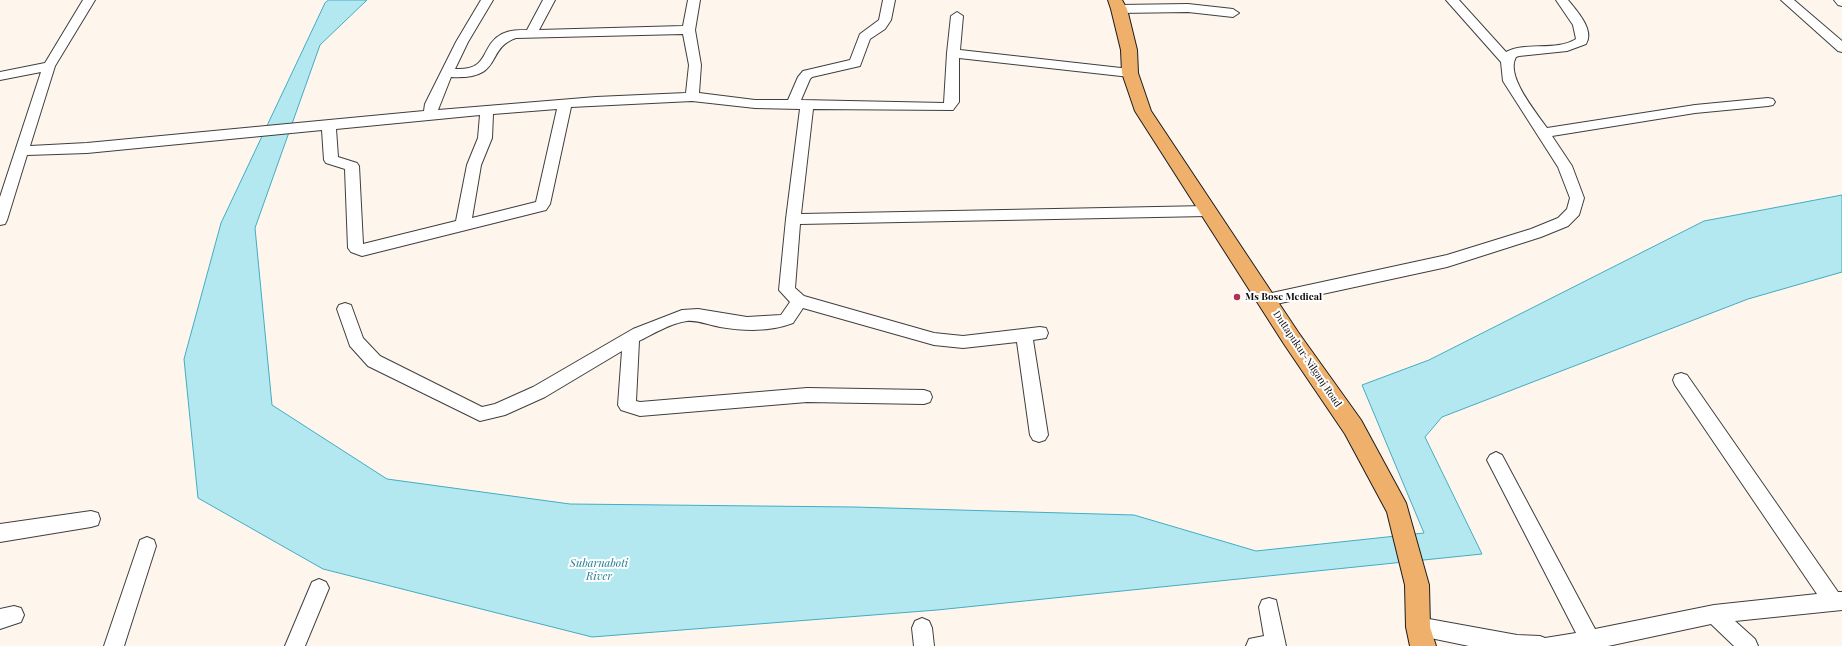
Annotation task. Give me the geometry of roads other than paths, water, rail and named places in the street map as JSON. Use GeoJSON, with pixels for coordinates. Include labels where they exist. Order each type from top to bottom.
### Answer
{"type":"FeatureCollection","features":[{"type":"Feature","properties":{"kind":"main road","name":"Duttapukur-Nilganj Road"},"geometry":{"type":"LineString","coordinates":[[1117,4],[1129,50],[1130,73],[1143,111],[1207,211],[1353,427],[1398,510],[1417,585],[1421,637]]}},
{"type":"Feature","properties":{"kind":"street"},"geometry":{"type":"LineString","coordinates":[[0,220],[49,66],[88,0]]}},
{"type":"Feature","properties":{"kind":"street"},"geometry":{"type":"LineString","coordinates":[[430,115],[432,104],[462,42],[487,0]]}},
{"type":"Feature","properties":{"kind":"street"},"geometry":{"type":"LineString","coordinates":[[531,34],[550,0]]}},
{"type":"Feature","properties":{"kind":"street"},"geometry":{"type":"LineString","coordinates":[[692,97],[695,65],[689,30],[694,0]]}},
{"type":"Feature","properties":{"kind":"street"},"geometry":{"type":"LineString","coordinates":[[889,0],[885,20],[881,26],[864,37],[855,62],[808,74],[804,77],[800,104],[787,290],[798,301],[934,338],[963,342],[1032,334],[1039,435]]}},
{"type":"Feature","properties":{"kind":"street"},"geometry":{"type":"LineString","coordinates":[[1452,0],[1507,61]]}},
{"type":"Feature","properties":{"kind":"street"},"geometry":{"type":"LineString","coordinates":[[1268,300],[1447,261],[1536,233],[1563,222],[1574,210],[1577,198],[1564,166],[1545,133],[1509,81],[1507,61],[1511,54],[1520,51],[1557,49],[1582,41],[1583,35],[1579,24],[1562,0]]}},
{"type":"Feature","properties":{"kind":"street"},"geometry":{"type":"LineString","coordinates":[[1787,0],[1842,48]]}},
{"type":"Feature","properties":{"kind":"street"},"geometry":{"type":"LineString","coordinates":[[1117,4],[1188,8],[1233,13]]}},
{"type":"Feature","properties":{"kind":"street"},"geometry":{"type":"LineString","coordinates":[[22,151],[87,148],[487,110],[692,97],[751,103],[948,107],[952,102],[953,53],[957,16]]}},
{"type":"Feature","properties":{"kind":"street"},"geometry":{"type":"LineString","coordinates":[[447,73],[477,72],[482,68],[503,38],[514,34],[689,30]]}},
{"type":"Feature","properties":{"kind":"street"},"geometry":{"type":"LineString","coordinates":[[953,53],[1130,73]]}},
{"type":"Feature","properties":{"kind":"street"},"geometry":{"type":"LineString","coordinates":[[0,76],[49,66]]}},
{"type":"Feature","properties":{"kind":"street"},"geometry":{"type":"LineString","coordinates":[[1545,133],[1687,110],[1768,102]]}},
{"type":"Feature","properties":{"kind":"street"},"geometry":{"type":"LineString","coordinates":[[329,124],[331,160],[352,166],[356,248],[358,250],[463,226],[541,206],[543,204],[564,104]]}},
{"type":"Feature","properties":{"kind":"street"},"geometry":{"type":"LineString","coordinates":[[463,226],[474,165],[485,138],[487,110]]}},
{"type":"Feature","properties":{"kind":"street"},"geometry":{"type":"LineString","coordinates":[[793,219],[1207,211]]}},
{"type":"Feature","properties":{"kind":"street"},"geometry":{"type":"LineString","coordinates":[[344,309],[356,341],[374,361],[480,414],[494,412],[542,392],[645,331],[682,316],[690,315],[728,322],[781,322],[787,319],[798,301]]}},
{"type":"Feature","properties":{"kind":"street"},"geometry":{"type":"LineString","coordinates":[[631,339],[627,405],[640,409],[807,395],[924,397]]}},
{"type":"Feature","properties":{"kind":"street"},"geometry":{"type":"LineString","coordinates":[[1681,380],[1838,601]]}},
{"type":"Feature","properties":{"kind":"street"},"geometry":{"type":"LineString","coordinates":[[1496,460],[1590,640]]}},
{"type":"Feature","properties":{"kind":"street"},"geometry":{"type":"LineString","coordinates":[[0,533],[91,519]]}},
{"type":"Feature","properties":{"kind":"street"},"geometry":{"type":"LineString","coordinates":[[114,646],[147,546]]}},
{"type":"Feature","properties":{"kind":"street"},"geometry":{"type":"LineString","coordinates":[[295,646],[319,588]]}},
{"type":"Feature","properties":{"kind":"street"},"geometry":{"type":"LineString","coordinates":[[1550,646],[1567,645],[1714,614],[1768,607],[1838,601]]}},
{"type":"Feature","properties":{"kind":"street"},"geometry":{"type":"LineString","coordinates":[[1256,646],[1276,646],[1269,607]]}},
{"type":"Feature","properties":{"kind":"street"},"geometry":{"type":"LineString","coordinates":[[1714,614],[1748,646]]}},
{"type":"Feature","properties":{"kind":"street"},"geometry":{"type":"LineString","coordinates":[[1421,637],[1540,646]]}},
{"type":"Feature","properties":{"kind":"water","name":"Subarnaboti River"},"geometry":{"type":"Polygon","coordinates":[[[329,0],[367,0],[320,45],[255,228],[272,405],[387,479],[570,504],[854,507],[1134,515],[1256,551],[1424,533],[1362,385],[1429,360],[1704,221],[1842,195],[1842,272],[1748,299],[1442,417],[1425,437],[1482,554],[937,610],[592,637],[323,569],[198,498],[184,359],[221,223],[325,3],[329,0]]]}},
{"type":"Feature","properties":{"kind":"place","name":"Ms Bose Medical"},"geometry":{"type":"Point","coordinates":[1237,297]}}]}
